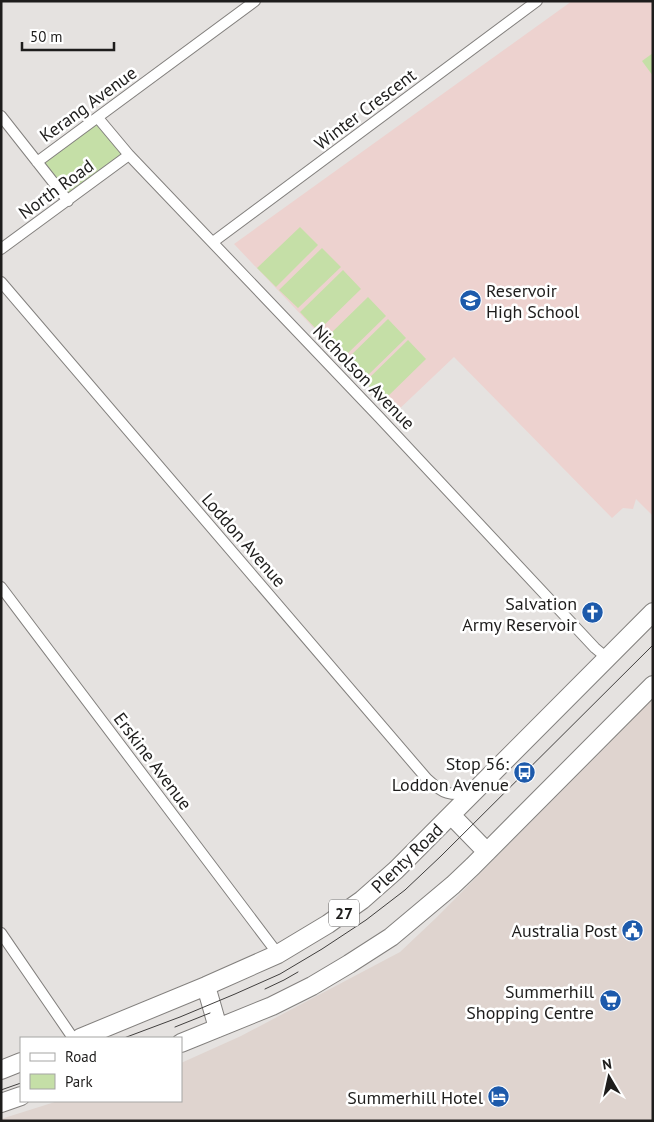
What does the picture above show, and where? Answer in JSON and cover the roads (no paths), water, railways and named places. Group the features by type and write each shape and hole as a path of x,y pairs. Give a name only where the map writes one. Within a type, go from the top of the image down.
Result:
{"highway":[{"name":"Plenty Road","path":"82,1037 278,954 328,924 362,900 396,870 653,612"},
{"path":"182,1043 272,1006 312,986 392,937 453,885 653,685"},
{"path":"451,815 487,852"},
{"path":"206,986 218,1028"},
{"path":"1,1070 20,1062"},
{"path":"1,1103 20,1096"}],"street":[{"name":"Kerang Avenue","path":"37,162 254,1"},
{"name":"Winter Crescent","path":"213,242 537,1"},
{"path":"1,116 68,201"},
{"name":"Nicholson Avenue","path":"98,118 129,155 379,416 595,648 607,658"},
{"name":"North Road","path":"1,249 129,155"},
{"name":"Loddon Avenue","path":"1,282 427,779 436,787 450,794 458,795 474,792"},
{"name":"Erskine Avenue","path":"1,587 278,954"},
{"path":"1,933 72,1037"}],"tram line":[{"path":"127,1037 180,1017 280,974 366,920 405,890 441,856 653,645"},
{"path":"265,989 298,972"},
{"path":"175,1027 210,1013"},
{"path":"1,1090 20,1083"}],"place":[{"name":"Reservoir High School","path":"470,300"},
{"name":"Salvation Army Reservoir","path":"593,613"},
{"name":"Stop 56: Loddon Avenue","path":"525,773"},
{"name":"Australia Post","path":"633,930"},
{"name":"Summerhill Shopping Centre","path":"610,1001"},
{"name":"Summerhill Hotel","path":"499,1097"}]}
